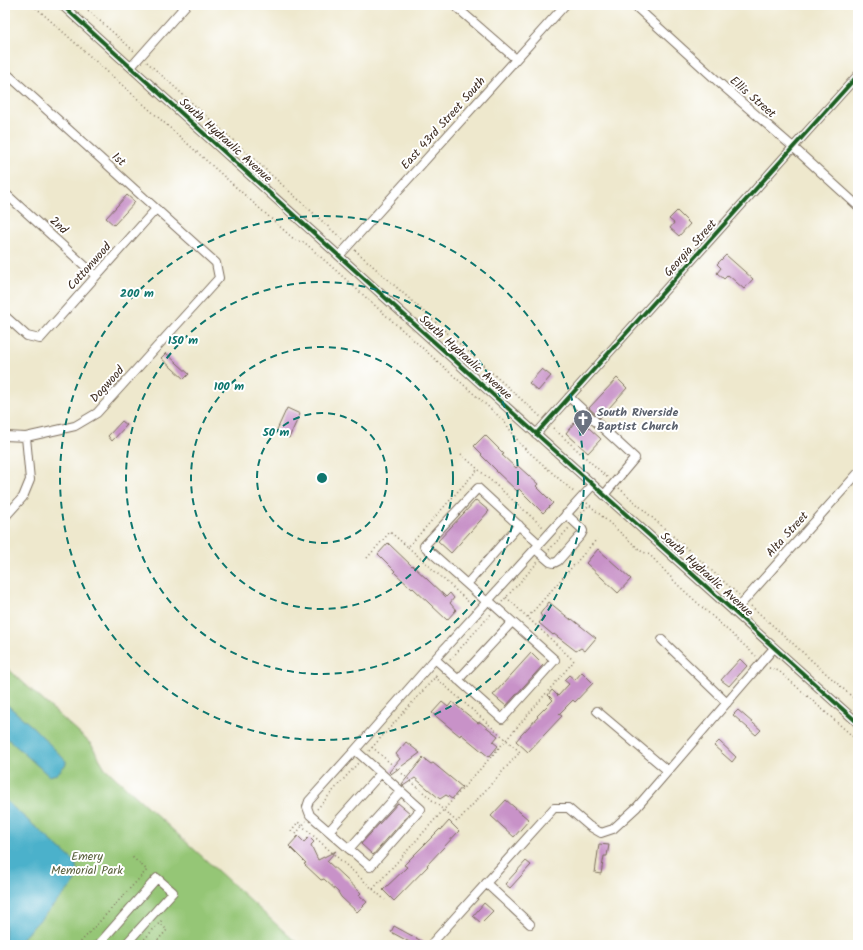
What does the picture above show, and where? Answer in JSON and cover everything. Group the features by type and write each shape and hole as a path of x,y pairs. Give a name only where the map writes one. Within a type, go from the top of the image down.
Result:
{"street":[{"name":"South Hydraulic Avenue","path":"62,5 858,723"},
{"path":"130,67 186,5"},
{"path":"454,5 516,59"},
{"name":"East 43rd Street South","path":"339,256 565,5"},
{"name":"Ellis Street","path":"634,5 858,206"},
{"name":"1st","path":"5,72 216,263"},
{"name":"Georgia Street","path":"536,434 858,75"},
{"name":"2nd","path":"5,193 96,276"},
{"name":"Cottonwood","path":"5,316 27,336 40,339 156,209"},
{"name":"Dogwood","path":"26,436 75,426 97,413 219,278 216,263"},
{"path":"569,397 635,458 604,494"},
{"path":"5,436 26,436 30,480 23,497 5,517"},
{"name":"Alta Street","path":"734,612 858,473"},
{"path":"355,750 421,809 370,867 310,815 307,807 309,801 435,659 593,485"},
{"path":"435,659 502,719 555,660 424,546 478,488 519,525 550,562 554,563 558,561 583,531 566,514"},
{"path":"467,584 519,525"},
{"path":"458,680 512,622"},
{"path":"662,640 727,703"},
{"path":"432,945 433,942 554,808 568,808 589,826 601,833 613,828 637,806 774,648"},
{"path":"597,711 668,771"},
{"path":"329,831 381,773"},
{"path":"349,849 401,791"},
{"path":"98,945 157,878 173,892 125,945"},
{"path":"486,883 530,924"}],"path":[{"path":"33,5 290,236 296,241 304,242 502,420 521,445 641,551 650,555 679,586 762,662 769,668 779,671 858,741"},
{"path":"82,5 858,702"},
{"path":"461,454 546,529"},
{"path":"408,547 478,469"},
{"path":"367,558 390,532 475,608"},
{"path":"528,617 597,539"},
{"path":"372,889 506,740 574,661 506,597"},
{"path":"372,747 457,822 520,752 435,677"},
{"path":"291,831 298,822 385,900"},
{"path":"78,945 146,870 131,856"},
{"path":"139,945 162,920"},
{"path":"155,943 167,930 160,923"}],"green space":[{"name":"Emery Memorial Park","path":"5,666 91,744 105,768 299,945 5,945"}],"water":[{"path":"5,703 34,728 66,761 66,764 57,774 49,776 7,738 5,738"},
{"path":"5,800 74,861 79,873 72,886 16,945 5,945"}],"building":[{"path":"127,195 135,202 114,225 106,218"},
{"path":"677,211 690,224 679,236 670,228 674,223 669,219"},
{"path":"726,255 753,279 744,289 728,275 724,279 717,273 721,268 717,264"},
{"path":"166,353 189,374 184,379 161,358"},
{"path":"542,369 551,376 538,391 529,383"},
{"path":"617,378 627,388 600,418 589,408"},
{"path":"287,408 300,414 289,438 276,432"},
{"name":"South Riverside Baptist Church","path":"578,418 601,439 588,453 566,433"},
{"path":"122,421 127,425 112,441 108,436"},
{"path":"485,435 504,454 502,455 516,468 518,466 538,484 536,486 553,503 543,513 519,489 517,491 496,471 474,446"},
{"path":"476,500 489,511 451,553 438,541"},
{"path":"388,543 446,597 450,593 454,598 450,603 456,610 447,620 394,572 395,571 378,554"},
{"path":"598,549 631,579 618,593 586,563"},
{"path":"549,602 596,638 585,651 581,648 576,651 539,623 543,618 540,614"},
{"path":"531,653 543,665 506,706 493,695"},
{"path":"740,659 747,666 729,686 721,680"},
{"path":"582,672 593,683 575,702 573,700 559,714 562,716 528,752 516,741 553,700 548,695 552,690 558,696 569,684 564,680 569,675 575,680"},
{"path":"442,702 448,707 452,702 478,723 480,722 498,736 493,742 498,746 489,757 432,713"},
{"path":"738,710 761,730 756,735 733,715"},
{"path":"719,741 736,757 732,762 714,746"},
{"path":"406,742 420,753 391,774 389,772 400,759 396,754"},
{"path":"423,758 431,764 433,763 462,787 452,799 446,795 440,799 415,778 403,786 402,784"},
{"path":"506,800 529,820 514,837 491,816"},
{"path":"398,803 410,813 373,855 361,844"},
{"path":"449,821 459,831 394,901 383,890 407,867 404,865"},
{"path":"298,836 304,842 309,837 314,842 311,845 318,860 336,851 327,861 361,893 359,895 367,902 357,912 324,879 321,880 304,864 306,863 289,846"},
{"path":"599,844 609,845 607,856 604,856 601,874 595,873"},
{"path":"526,861 531,865 510,888 505,884"},
{"path":"484,903 493,911 481,923 473,916"},
{"path":"394,926 427,945 415,945 391,932"}],"cycle path":[{"path":"62,5 858,723"},
{"path":"536,434 858,75"}],"place":[{"name":"South Riverside Baptist Church","path":"583,436"}]}
